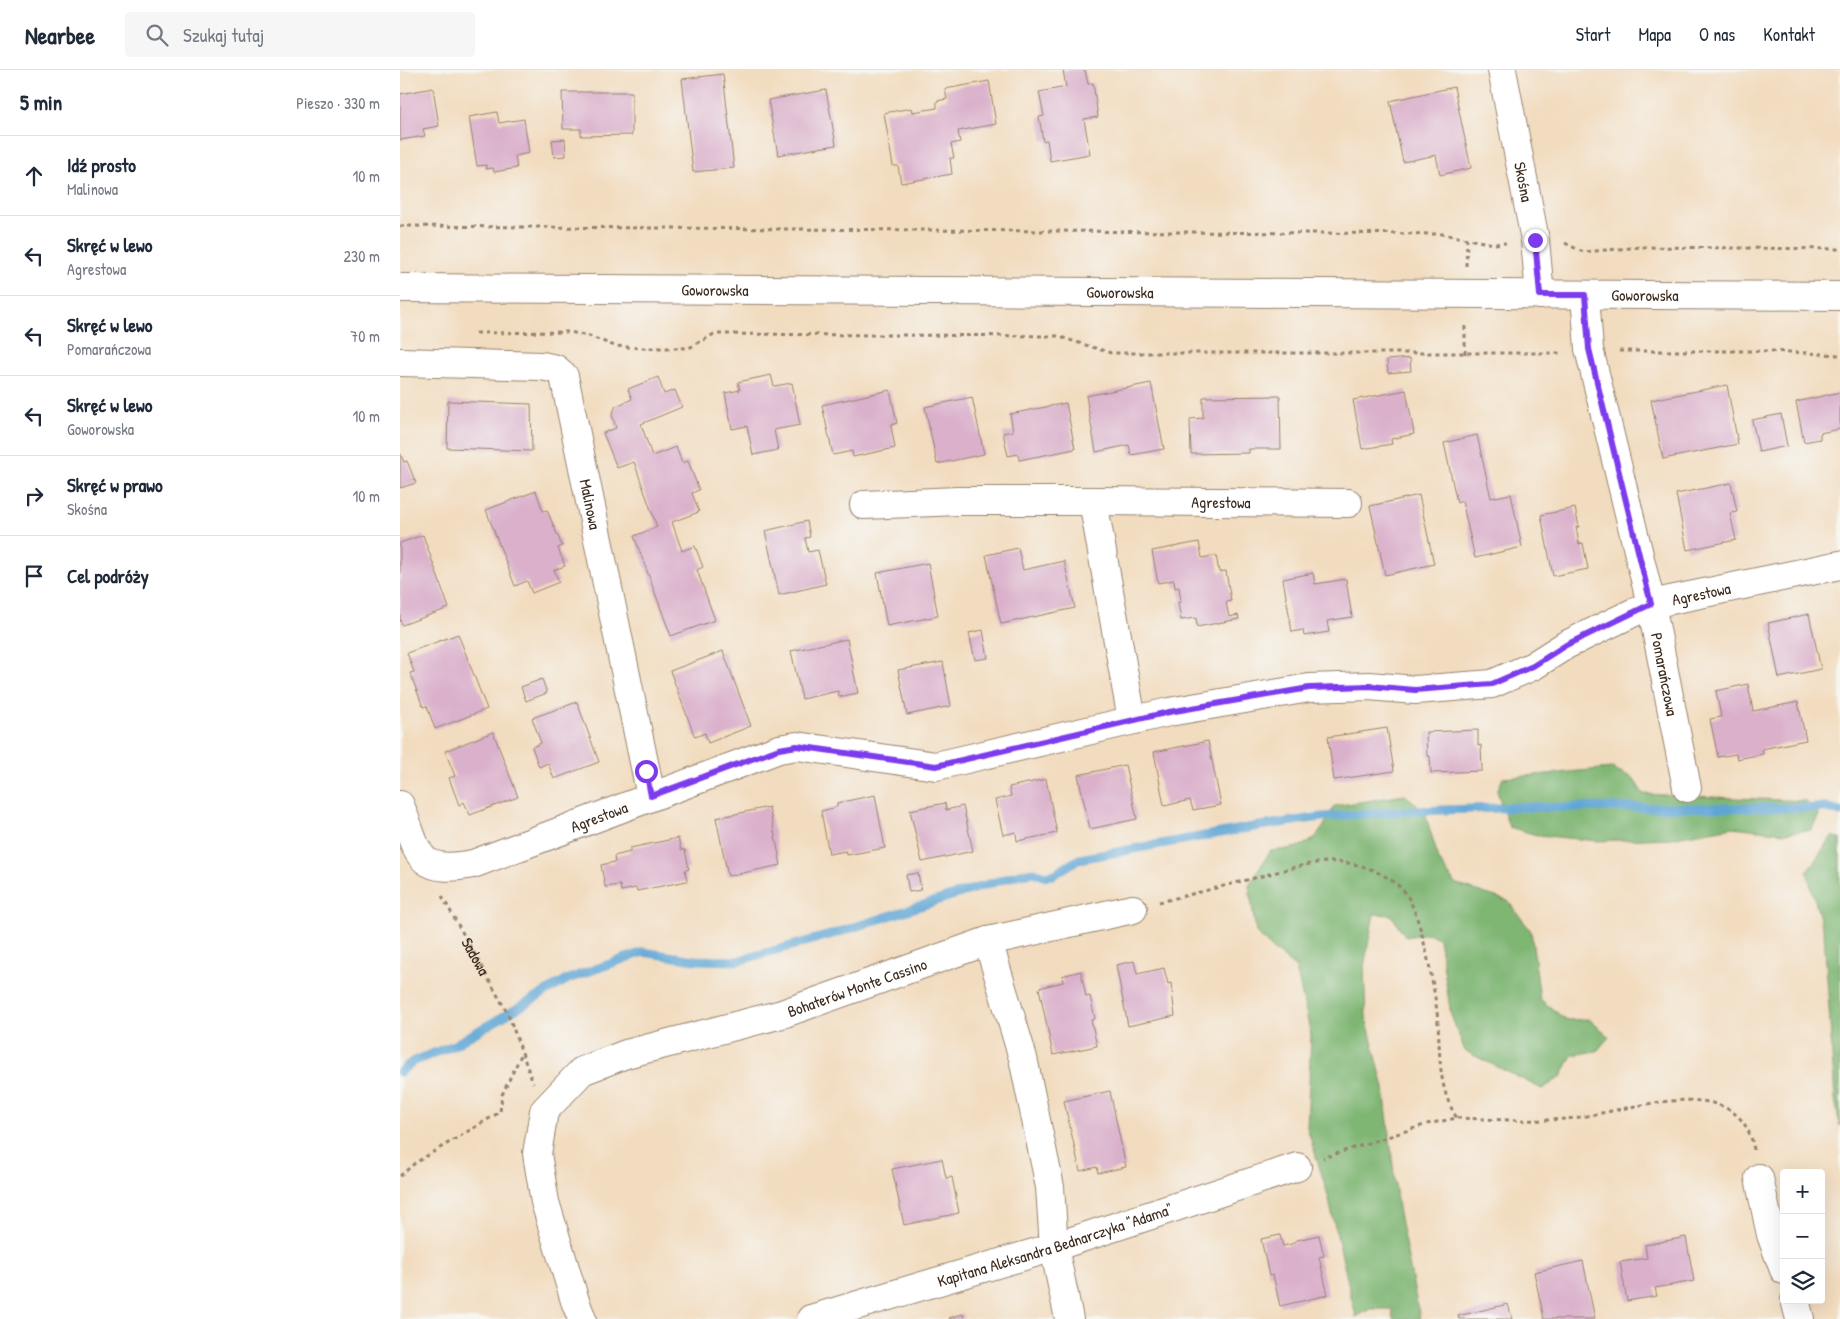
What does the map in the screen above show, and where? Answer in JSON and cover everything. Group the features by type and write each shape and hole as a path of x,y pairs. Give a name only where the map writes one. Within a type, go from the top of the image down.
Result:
{"street":[{"name":"Skośna","path":"1502,70 1535,240 1540,295"},
{"name":"Goworowska","path":"400,288 1840,296"},
{"name":"Pomarańczowa","path":"1585,295 1589,349 1651,604 1687,788"},
{"name":"Malinowa","path":"400,362 542,366 556,369 564,376 651,796"},
{"name":"Agrestowa","path":"864,505 958,501 1348,503"},
{"path":"1093,501 1132,720"},
{"name":"Agrestowa","path":"420,855 432,866 443,868 473,864 651,796 789,747 804,747 936,766 1132,720 1309,688 1369,686 1415,690 1492,684 1533,666 1566,645 1651,604 1840,564"},
{"path":"400,805 420,855"},
{"name":"Bohaterów Monte Cassino","path":"544,1111 582,1071 626,1054 782,1014 988,941 1133,909"},
{"path":"988,941 1024,1058 1050,1187 1054,1247 1069,1319"},
{"path":"544,1111 537,1154 545,1202 575,1302 582,1319"},
{"name":"Kapitana Aleksandra Bednarczyka \"Adama\"","path":"811,1319 1054,1247 1297,1167"},
{"path":"1759,1178 1771,1235 1780,1259"},
{"path":"1796,1304 1800,1319"}],"path":[{"path":"400,226 1442,234 1494,244 1535,240 1553,236 1582,252 1642,247 1840,249"},
{"path":"475,333 569,332 589,336 615,346 641,348 689,348 714,334 837,333 1057,336 1111,353 1465,354 1567,353 1589,349 1627,352 1772,351 1840,355"},
{"name":"Sadowa","path":"420,855 508,1014 521,1054 544,1111"},
{"path":"1133,909 1310,864 1347,862 1376,871 1403,889 1414,910 1433,978 1439,1029 1441,1082 1447,1104 1457,1118"},
{"path":"400,1176 415,1163 500,1112 502,1095 521,1054"},
{"path":"1297,1167 1418,1127 1457,1118 1565,1119 1665,1101 1698,1100 1724,1107 1743,1122 1753,1142 1759,1178"}],"green space":[{"path":"1612,768 1633,778 1643,794 1806,801 1819,815 1811,830 1785,833 1733,827 1670,838 1597,841 1537,835 1509,827 1497,791 1503,778"},
{"path":"1405,795 1424,810 1439,860 1455,884 1508,901 1531,931 1540,999 1566,1020 1589,1019 1609,1037 1597,1051 1572,1055 1561,1077 1542,1089 1465,1051 1451,1015 1439,939 1429,933 1406,937 1391,915 1374,914 1364,966 1366,1017 1384,1088 1398,1208 1420,1319 1393,1319 1392,1309 1370,1309 1356,1317 1327,1192 1307,1127 1311,1035 1296,968 1271,948 1256,932 1249,886 1270,851 1304,845 1317,835 1334,806"},
{"path":"1832,836 1840,839 1840,1126 1835,1099 1824,933 1807,872"}],"building":[{"path":"1063,70 1085,70 1088,84 1093,83 1098,117 1084,119 1090,154 1050,161 1047,140 1043,141 1039,117 1044,116 1039,92 1066,87"},
{"path":"723,74 734,168 693,172 682,79"},
{"path":"989,81 996,124 958,131 960,142 951,144 954,158 950,158 952,174 901,183 898,166 893,166 884,113 912,108 913,112 937,108 937,101 947,99 945,89"},
{"path":"1454,87 1471,168 1440,175 1436,155 1403,162 1390,101"},
{"path":"433,88 439,126 423,129 425,136 400,140 400,94"},
{"path":"826,90 836,145 778,155 768,100"},
{"path":"562,92 632,92 632,135 581,136 581,129 563,129"},
{"path":"497,112 499,123 524,119 529,153 515,156 517,168 494,172 493,168 486,169 486,165 477,166 469,117"},
{"path":"565,139 566,156 554,157 552,140"},
{"path":"1410,358 1411,371 1388,373 1387,360"},
{"path":"771,375 774,386 792,383 800,425 774,430 778,450 753,455 747,426 732,429 725,393 740,390 738,382"},
{"path":"658,377 664,394 675,390 682,407 641,424 652,456 676,447 682,463 688,461 699,490 692,493 699,512 672,522 682,551 695,546 703,567 697,570 715,620 671,636 634,536 657,527 634,462 617,468 603,433 616,428 612,414 616,406 632,399 628,389"},
{"path":"1151,383 1164,449 1131,455 1129,445 1096,452 1086,396"},
{"path":"1727,385 1738,444 1663,459 1651,400"},
{"path":"890,390 897,423 891,425 895,448 853,457 852,451 833,455 822,405"},
{"path":"1406,390 1414,434 1391,439 1392,444 1362,449 1353,400"},
{"path":"1840,392 1840,429 1820,433 1820,439 1804,442 1796,402"},
{"path":"1280,396 1281,449 1249,449 1249,453 1191,454 1190,419 1203,418 1203,397"},
{"path":"972,397 984,454 937,464 925,407"},
{"path":"448,401 531,404 532,451 447,448"},
{"path":"1066,403 1075,449 1019,460 1018,454 1008,456 1003,433 1013,431 1010,414"},
{"path":"1781,414 1787,446 1759,452 1752,420"},
{"path":"1477,435 1491,498 1511,494 1522,547 1475,558 1462,501 1457,503 1444,443"},
{"path":"400,453 404,462 407,461 416,483 400,488"},
{"path":"1731,483 1737,512 1730,513 1736,540 1687,550 1676,494"},
{"path":"536,491 543,511 547,510 562,546 558,548 565,566 554,570 559,582 532,593 527,581 515,586 486,510"},
{"path":"1419,495 1434,564 1385,575 1370,506"},
{"path":"1575,508 1579,527 1576,527 1579,544 1583,543 1588,569 1553,576 1541,515"},
{"path":"807,521 810,537 805,538 808,552 818,550 826,584 779,595 765,531"},
{"path":"423,535 449,608 402,625 400,619 400,543"},
{"path":"1199,542 1202,558 1216,555 1219,572 1226,571 1231,601 1226,602 1229,617 1238,615 1239,619 1197,627 1196,618 1181,620 1178,602 1181,602 1179,587 1175,588 1174,580 1158,583 1152,551"},
{"path":"1018,548 1023,570 1064,561 1075,608 1001,624 986,555"},
{"path":"928,563 938,616 887,626 877,573"},
{"path":"1313,573 1315,584 1346,579 1352,617 1327,621 1329,632 1304,636 1303,630 1292,632 1283,579"},
{"path":"1809,614 1821,669 1779,678 1768,623"},
{"path":"983,630 988,658 975,660 969,633"},
{"path":"458,634 487,709 435,729 427,706 423,707 410,673 414,672 407,653"},
{"path":"847,639 858,693 839,697 838,691 802,699 791,651"},
{"path":"723,651 751,726 708,743 705,733 695,737 670,671"},
{"path":"943,662 951,706 907,715 898,670"},
{"path":"542,679 547,693 526,701 521,687"},
{"path":"1748,684 1753,711 1798,702 1806,740 1762,749 1763,754 1737,759 1736,754 1718,757 1710,719 1721,717 1716,691"},
{"path":"577,702 599,762 554,779 548,763 539,767 532,747 541,743 532,718"},
{"path":"1387,728 1394,771 1334,780 1328,737"},
{"path":"1478,730 1478,746 1481,745 1482,771 1431,773 1430,756 1427,756 1426,732"},
{"path":"493,732 518,797 470,815 464,802 459,805 449,778 455,776 445,751"},
{"path":"1208,741 1221,805 1193,810 1190,800 1164,806 1154,752"},
{"path":"1125,765 1137,819 1090,829 1078,775"},
{"path":"1046,779 1057,833 1017,841 1016,832 1003,835 995,800 1011,796 1009,787"},
{"path":"875,795 885,848 847,855 846,851 829,854 821,811 837,807 837,803"},
{"path":"945,803 946,810 963,806 973,851 922,862 910,810"},
{"path":"769,807 781,865 728,876 716,818"},
{"path":"678,838 681,850 685,850 689,869 685,870 687,881 637,891 636,888 621,891 620,885 605,887 601,865 615,862 614,856 630,852 630,848"},
{"path":"918,873 921,890 909,892 906,875"},
{"path":"1134,961 1137,974 1164,968 1168,984 1171,983 1175,1016 1128,1026 1116,965"},
{"path":"1081,971 1086,997 1090,996 1095,1019 1091,1020 1097,1046 1053,1055 1039,988 1063,982 1062,976"},
{"path":"1110,1091 1126,1167 1098,1173 1097,1167 1080,1171 1064,1101"},
{"path":"942,1159 946,1178 952,1177 959,1213 904,1225 892,1169"},
{"path":"1280,1235 1283,1246 1292,1244 1297,1240 1319,1235 1324,1256 1319,1257 1328,1295 1280,1306 1273,1275 1269,1276 1261,1239"},
{"path":"1686,1237 1694,1281 1655,1288 1657,1296 1627,1301 1620,1262 1647,1258 1645,1245"},
{"path":"1583,1261 1595,1319 1544,1319 1534,1272"},
{"path":"1508,1304 1512,1319 1459,1319 1458,1316"},
{"path":"963,1314 964,1319 949,1319 949,1318"}],"waterway":[{"path":"400,1072 412,1062 454,1045 568,979 643,952 695,960 737,961 830,935 1020,874 1034,872 1044,876 1053,875 1079,859 1253,827 1322,817 1390,812 1524,807 1827,808 1840,812"}],"route":[{"path":"646,771 651,796 702,779 779,749 797,746 936,766 1169,712 1309,688 1369,686 1415,690 1492,684 1533,666 1566,645 1651,604 1589,349 1585,295 1540,295 1535,240"}]}
